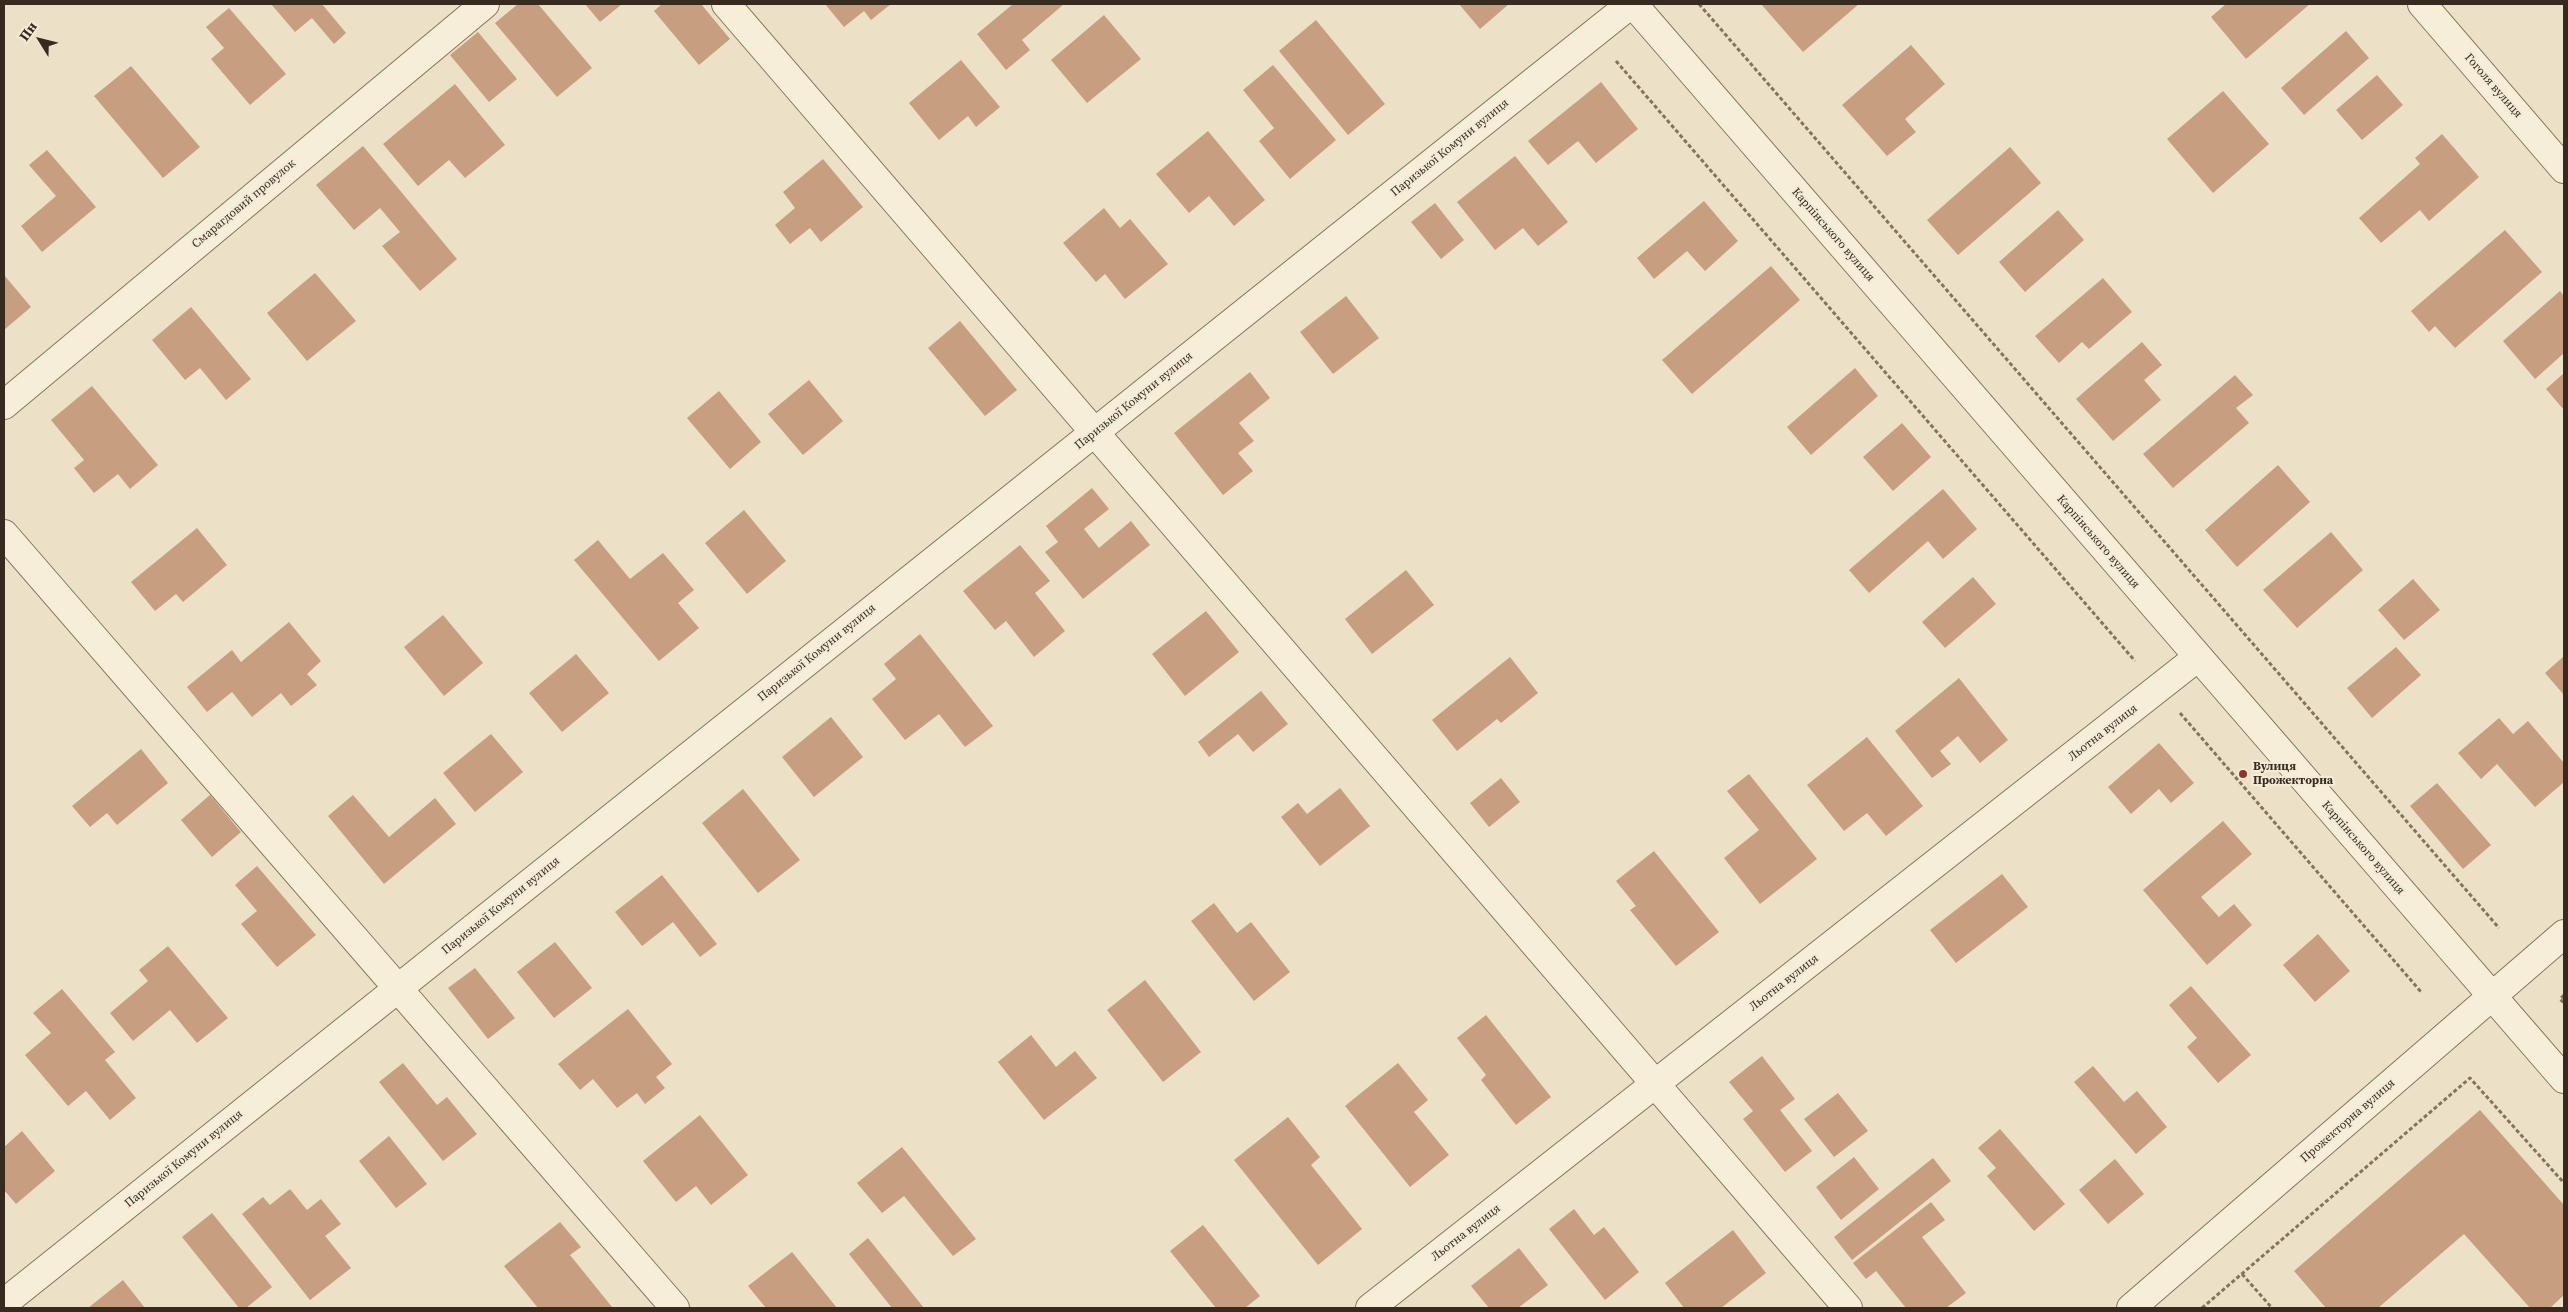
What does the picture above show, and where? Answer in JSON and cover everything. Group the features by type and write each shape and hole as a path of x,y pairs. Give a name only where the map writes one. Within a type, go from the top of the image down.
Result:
{"street":[{"name":"Смарагдовий провулок","path":"4,405 485,4"},
{"path":"726,4 1848,1308"},
{"name":"Паризької Комуни вулиця","path":"4,1303 1632,4"},
{"name":"Карпінського вулиця","path":"1632,4 2564,1079"},
{"name":"Гоголя вулиця","path":"2422,4 2564,168"},
{"path":"4,534 674,1308"},
{"name":"Льотна вулиця","path":"1370,1308 2198,657"},
{"name":"Прожекторна вулиця","path":"2131,1308 2564,934"}],"path":[{"path":"1699,4 2499,928"},
{"path":"1593,34 2422,993"},
{"path":"2564,995 2560,999 2564,1003"},
{"path":"2202,1308 2470,1078 2564,1183"},
{"path":"2242,1274 2272,1308"}],"building":[{"path":"271,4 322,4 346,33 334,44 312,18 295,32"},
{"path":"518,4 538,4 592,68 557,97 495,23"},
{"path":"585,4 622,4 600,22"},
{"path":"662,4 701,4 730,39 699,65 654,11"},
{"path":"825,4 891,4 871,20 864,11 844,27"},
{"path":"1013,4 1064,4 1022,40 1030,50 1006,70 977,34"},
{"path":"1459,4 1509,4 1480,29"},
{"path":"1761,4 1859,4 1803,52"},
{"path":"2226,4 2310,4 2246,59 2211,17"},
{"path":"229,8 286,74 250,105 211,59 224,48 206,27"},
{"path":"1104,15 1141,59 1087,103 1051,60"},
{"path":"1316,20 1385,104 1348,135 1279,51"},
{"path":"2346,31 2369,58 2304,115 2281,88"},
{"path":"478,32 517,79 489,102 450,55"},
{"path":"1911,45 1945,84 1905,119 1916,132 1887,156 1842,105"},
{"path":"961,60 1000,107 976,127 968,116 939,140 909,103"},
{"path":"1273,65 1336,140 1290,179 1259,141 1274,128 1243,90"},
{"path":"131,66 200,147 163,178 94,96"},
{"path":"2377,75 2403,105 2362,140 2336,110"},
{"path":"1601,82 1638,129 1596,163 1578,141 1548,165 1528,141"},
{"path":"455,84 505,145 465,178 449,160 418,186 383,144"},
{"path":"2223,91 2269,144 2213,193 2167,139"},
{"path":"1208,131 1265,200 1234,226 1209,196 1189,213 1156,174"},
{"path":"2442,134 2479,177 2429,221 2420,210 2381,243 2359,218 2420,164 2415,158"},
{"path":"363,146 457,259 420,291 382,246 400,232 380,208 354,230 316,185"},
{"path":"2010,147 2041,183 1958,255 1927,220"},
{"path":"47,150 96,207 42,252 21,226 56,196 29,165"},
{"path":"1515,156 1568,222 1538,246 1523,228 1495,250 1457,202"},
{"path":"823,159 863,207 821,242 810,228 790,244 775,225 795,208 783,192"},
{"path":"1704,201 1738,241 1705,271 1687,251 1654,279 1637,258"},
{"path":"1435,203 1464,240 1441,259 1411,222"},
{"path":"1104,208 1120,228 1130,219 1168,264 1125,299 1105,274 1096,282 1063,243"},
{"path":"2058,210 2084,240 2025,292 1999,262"},
{"path":"2505,230 2542,272 2455,348 2435,326 2429,332 2411,311"},
{"path":"1771,266 1800,300 1692,394 1662,360"},
{"path":"315,273 356,321 307,361 267,313"},
{"path":"4,275 31,307 4,330"},
{"path":"2103,278 2132,312 2089,349 2082,342 2059,363 2035,336"},
{"path":"2560,291 2564,296 2564,353 2535,379 2503,341"},
{"path":"1346,296 1379,338 1333,374 1300,332"},
{"path":"191,307 251,379 226,400 200,368 185,380 152,340"},
{"path":"960,321 1017,390 985,416 928,348"},
{"path":"2142,342 2162,365 2144,380 2161,400 2113,441 2076,399"},
{"path":"1855,368 1878,396 1811,455 1787,427"},
{"path":"1250,372 1270,398 1239,423 1254,441 1238,453 1253,471 1223,495 1174,433"},
{"path":"2564,373 2564,410 2546,389"},
{"path":"2235,375 2253,395 2236,408 2249,423 2173,488 2143,454"},
{"path":"809,380 843,421 803,455 768,414"},
{"path":"92,386 158,465 130,489 118,474 94,493 74,468 84,460 51,420"},
{"path":"719,391 761,442 730,469 687,418"},
{"path":"1902,423 1931,457 1893,491 1863,457"},
{"path":"2278,465 2310,502 2237,567 2205,530"},
{"path":"1092,488 1109,509 1084,529 1099,548 1131,521 1150,545 1083,599 1045,552 1058,542 1046,526"},
{"path":"1943,489 1977,529 1943,559 1928,541 1869,593 1849,570"},
{"path":"744,510 786,561 747,594 705,543"},
{"path":"197,528 227,565 183,602 176,594 155,611 131,582"},
{"path":"2331,532 2363,570 2297,628 2263,590"},
{"path":"598,540 630,579 663,553 694,590 678,603 699,628 659,661 574,560"},
{"path":"1020,545 1050,581 1035,593 1065,631 1034,657 1006,621 995,630 963,591"},
{"path":"1406,570 1434,605 1372,654 1345,619"},
{"path":"1973,577 1996,604 1945,648 1922,622"},
{"path":"2413,579 2440,610 2404,640 2378,610"},
{"path":"1206,611 1239,652 1185,696 1152,654"},
{"path":"443,615 483,663 444,696 404,647"},
{"path":"289,622 321,661 307,674 317,685 291,706 281,693 252,717 232,692 207,712 187,687 232,650 241,662"},
{"path":"920,634 993,726 965,747 939,714 905,740 872,699 896,679 884,664"},
{"path":"2396,647 2421,675 2372,718 2347,688"},
{"path":"576,654 609,693 562,732 529,693"},
{"path":"2564,656 2564,695 2545,673"},
{"path":"1510,657 1538,693 1501,723 1497,719 1457,751 1432,720"},
{"path":"1959,678 2008,740 1980,763 1958,736 1940,751 1951,764 1932,778 1895,731"},
{"path":"1261,691 1288,724 1253,752 1238,734 1209,757 1198,742"},
{"path":"831,717 863,757 814,797 782,757"},
{"path":"2499,718 2513,734 2528,721 2564,763 2564,782 2535,807 2497,764 2481,779 2458,753"},
{"path":"491,734 523,772 475,812 443,773"},
{"path":"1867,737 1923,806 1886,836 1867,813 1844,831 1807,785"},
{"path":"2159,743 2194,783 2171,803 2159,789 2131,814 2108,787"},
{"path":"141,749 168,783 117,825 107,813 90,827 72,806"},
{"path":"1749,774 1817,859 1760,904 1724,858 1759,830 1727,791"},
{"path":"1501,778 1520,802 1489,827 1470,803"},
{"path":"2437,783 2491,845 2463,869 2410,806"},
{"path":"1340,788 1370,826 1320,866 1281,817 1298,803 1307,814"},
{"path":"743,789 800,860 758,893 702,823"},
{"path":"210,795 241,832 212,857 181,820"},
{"path":"353,795 389,837 435,798 456,824 384,884 328,816"},
{"path":"2223,821 2252,854 2201,897 2219,917 2234,904 2252,925 2207,965 2143,890"},
{"path":"1654,851 1719,932 1676,966 1630,910 1636,906 1616,881"},
{"path":"257,866 316,935 277,967 241,924 257,911 235,885"},
{"path":"2002,874 2028,907 1956,963 1930,930"},
{"path":"662,875 717,944 700,957 673,922 642,946 615,912"},
{"path":"1214,903 1237,933 1251,922 1290,972 1254,1001 1191,921"},
{"path":"2318,934 2350,971 2315,1002 2283,965"},
{"path":"555,942 592,988 554,1018 517,972"},
{"path":"168,946 228,1018 197,1043 170,1010 133,1041 110,1013 148,981 139,970"},
{"path":"475,968 515,1018 488,1039 448,988"},
{"path":"1145,980 1201,1052 1163,1082 1107,1010"},
{"path":"2191,986 2251,1055 2218,1083 2187,1047 2197,1038 2169,1005"},
{"path":"62,989 115,1052 105,1060 136,1098 110,1120 86,1091 68,1106 25,1055 51,1033 33,1013"},
{"path":"628,1009 672,1064 656,1077 665,1088 645,1104 637,1093 617,1108 593,1079 580,1090 558,1064"},
{"path":"1486,1015 1551,1097 1516,1125 1481,1080 1486,1075 1457,1038"},
{"path":"1031,1035 1056,1067 1075,1051 1097,1078 1044,1120 998,1062"},
{"path":"1762,1056 1795,1099 1780,1110 1812,1151 1785,1172 1743,1119 1753,1111 1729,1082"},
{"path":"403,1063 437,1105 447,1097 477,1134 443,1161 379,1082"},
{"path":"1398,1063 1428,1100 1414,1112 1449,1155 1410,1187 1345,1106"},
{"path":"2093,1066 2124,1102 2137,1091 2167,1127 2136,1154 2074,1082"},
{"path":"1838,1093 1868,1131 1834,1157 1804,1119"},
{"path":"2480,1110 2564,1205 2564,1295 2550,1308 2530,1308 2464,1234 2378,1308 2326,1308 2294,1271"},
{"path":"700,1115 748,1175 711,1205 696,1186 676,1202 643,1161"},
{"path":"1288,1117 1320,1157 1311,1165 1362,1229 1318,1265 1234,1160"},
{"path":"2000,1129 2065,1204 2034,1231 1987,1176 1996,1168 1978,1148"},
{"path":"22,1131 55,1171 16,1204 4,1190 4,1147"},
{"path":"389,1136 427,1184 396,1208 359,1161"},
{"path":"902,1147 976,1239 953,1256 904,1196 882,1213 857,1183"},
{"path":"1854,1157 1879,1189 1841,1220 1816,1187"},
{"path":"1933,1158 1951,1181 1852,1260 1834,1237"},
{"path":"2115,1159 2144,1194 2108,1224 2079,1190"},
{"path":"290,1189 307,1210 321,1199 341,1224 325,1236 351,1268 310,1300 242,1214 263,1197 270,1205"},
{"path":"1931,1202 1945,1220 1922,1237 1966,1293 1946,1308 1906,1308 1876,1271 1866,1279 1853,1263"},
{"path":"1574,1209 1594,1235 1604,1227 1639,1272 1605,1300 1549,1229"},
{"path":"212,1213 272,1287 246,1308 239,1308 182,1237"},
{"path":"560,1222 581,1247 570,1255 611,1308 538,1308 504,1266"},
{"path":"1203,1225 1260,1296 1245,1308 1216,1308 1170,1251"},
{"path":"1733,1230 1766,1273 1721,1308 1684,1308 1665,1283"},
{"path":"868,1238 924,1308 892,1308 849,1254"},
{"path":"1519,1248 1548,1285 1518,1308 1489,1308 1471,1286"},
{"path":"792,1252 837,1308 766,1308 748,1286"},
{"path":"123,1280 145,1308 88,1308"}],"place":[{"name":"Вулиця Прожекторна","path":"2243,774"}]}
